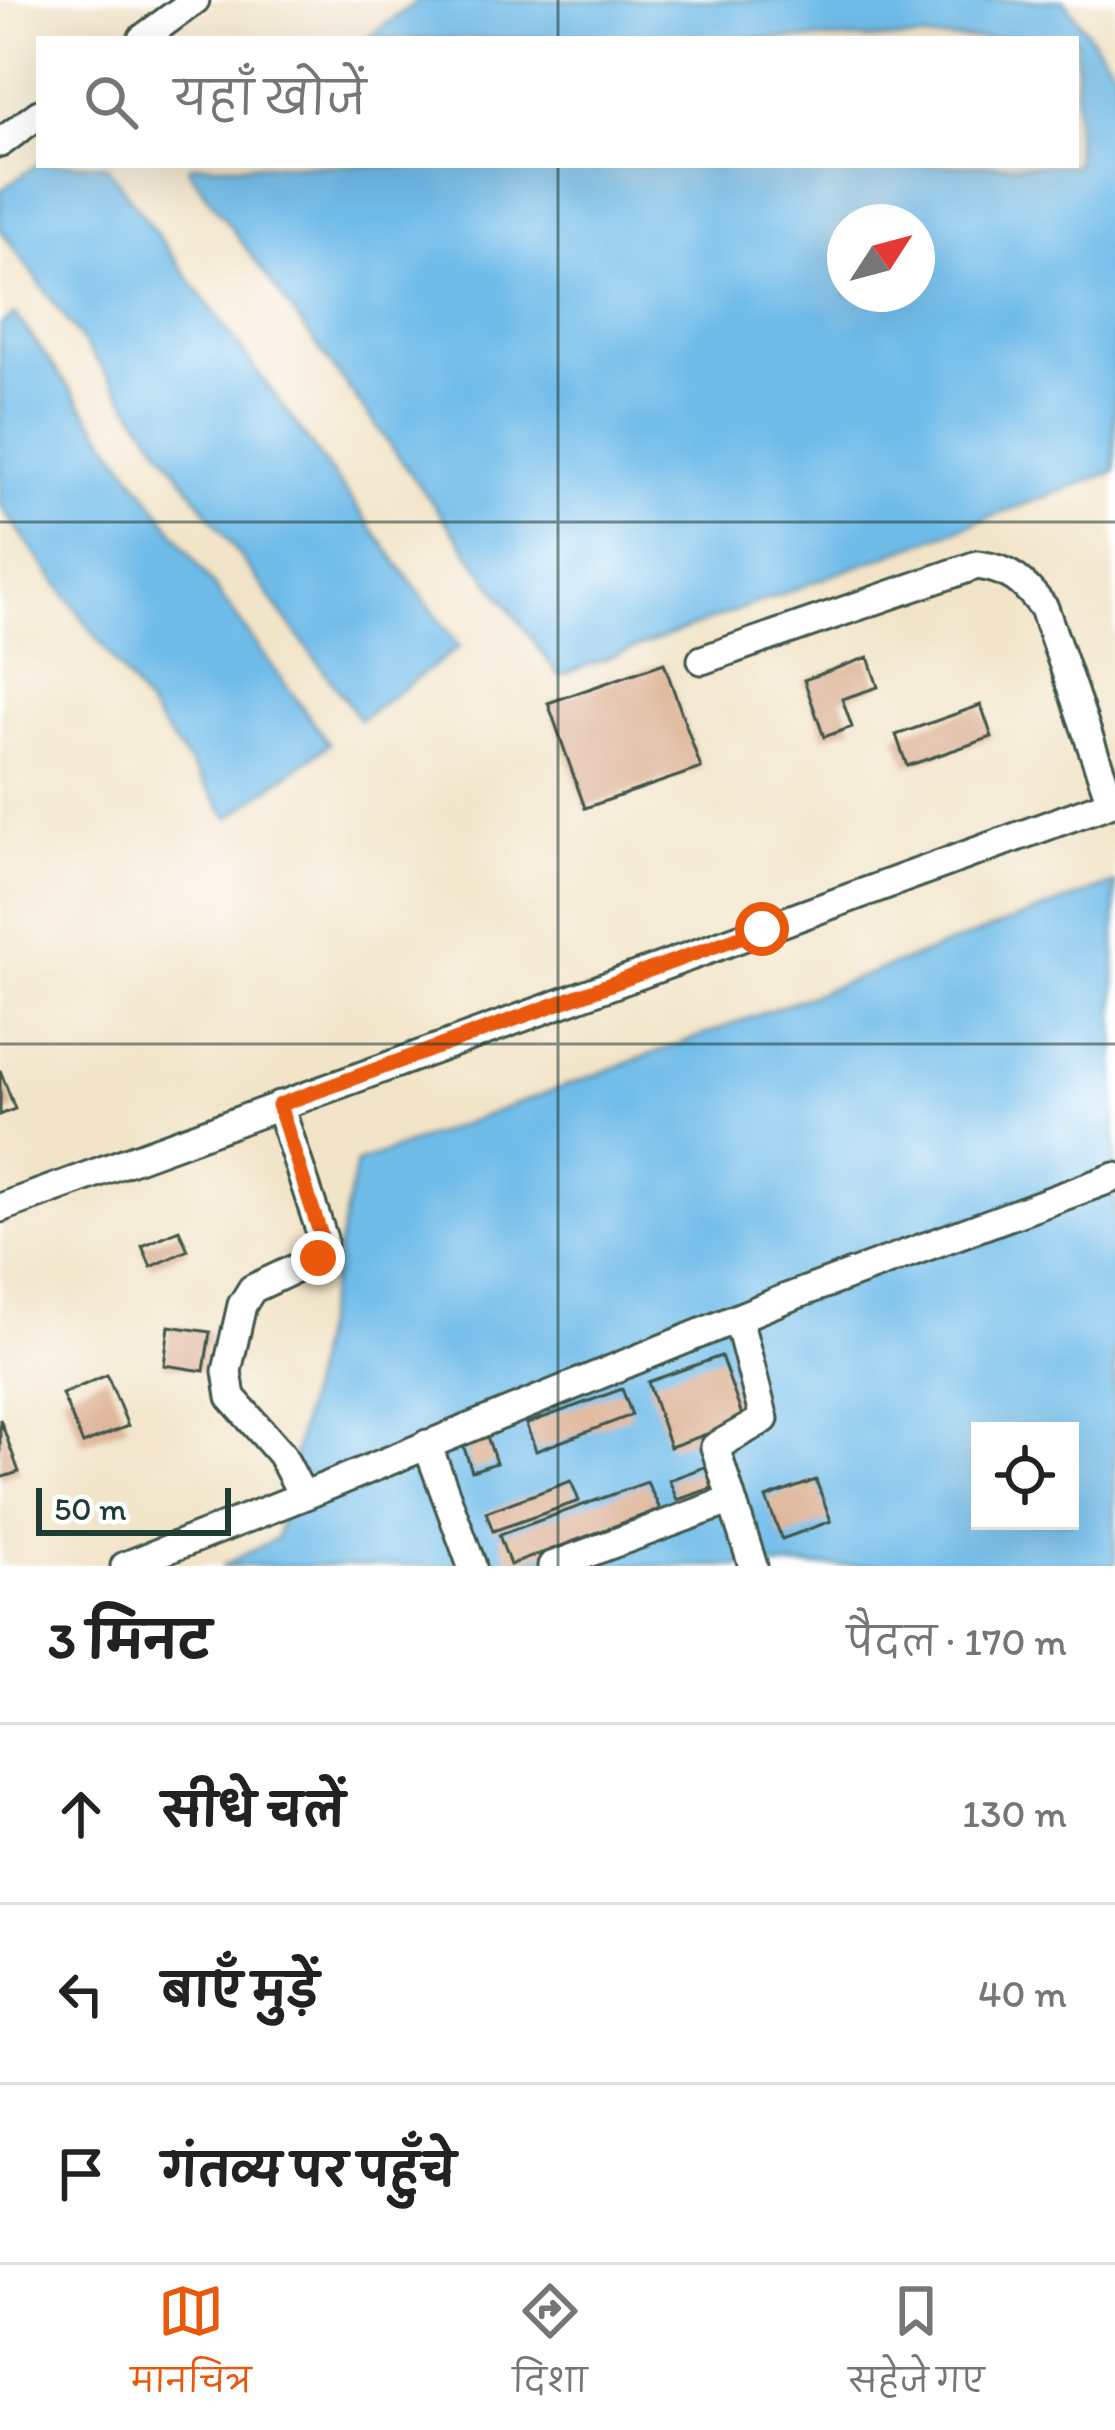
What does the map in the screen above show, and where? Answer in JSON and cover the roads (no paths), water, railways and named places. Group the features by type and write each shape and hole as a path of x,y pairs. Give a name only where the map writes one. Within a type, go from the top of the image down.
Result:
{"street":[{"path":"146,36 195,0"},
{"path":"0,143 36,116"},
{"path":"0,1208 1113,801 1044,608 1028,586 1005,568 977,565 702,660"},
{"path":"279,1105 323,1251 318,1258 252,1289 242,1305 227,1371 231,1397 281,1454 302,1496"},
{"path":"124,1566 738,1318 1115,1177"},
{"path":"738,1318 764,1419 715,1447 753,1566"},
{"path":"427,1444 472,1566"},
{"path":"552,1566 729,1501"}],"water":[{"path":"419,0 1064,0 1115,71 1115,471 559,676 188,169 1079,168 1079,36 370,36"},
{"path":"36,165 108,168 459,647 360,720 0,229 0,191"},
{"path":"15,314 329,744 229,818 0,505 0,325"},
{"path":"1115,883 1115,1566 222,1566 277,1538 356,1163"}]}
